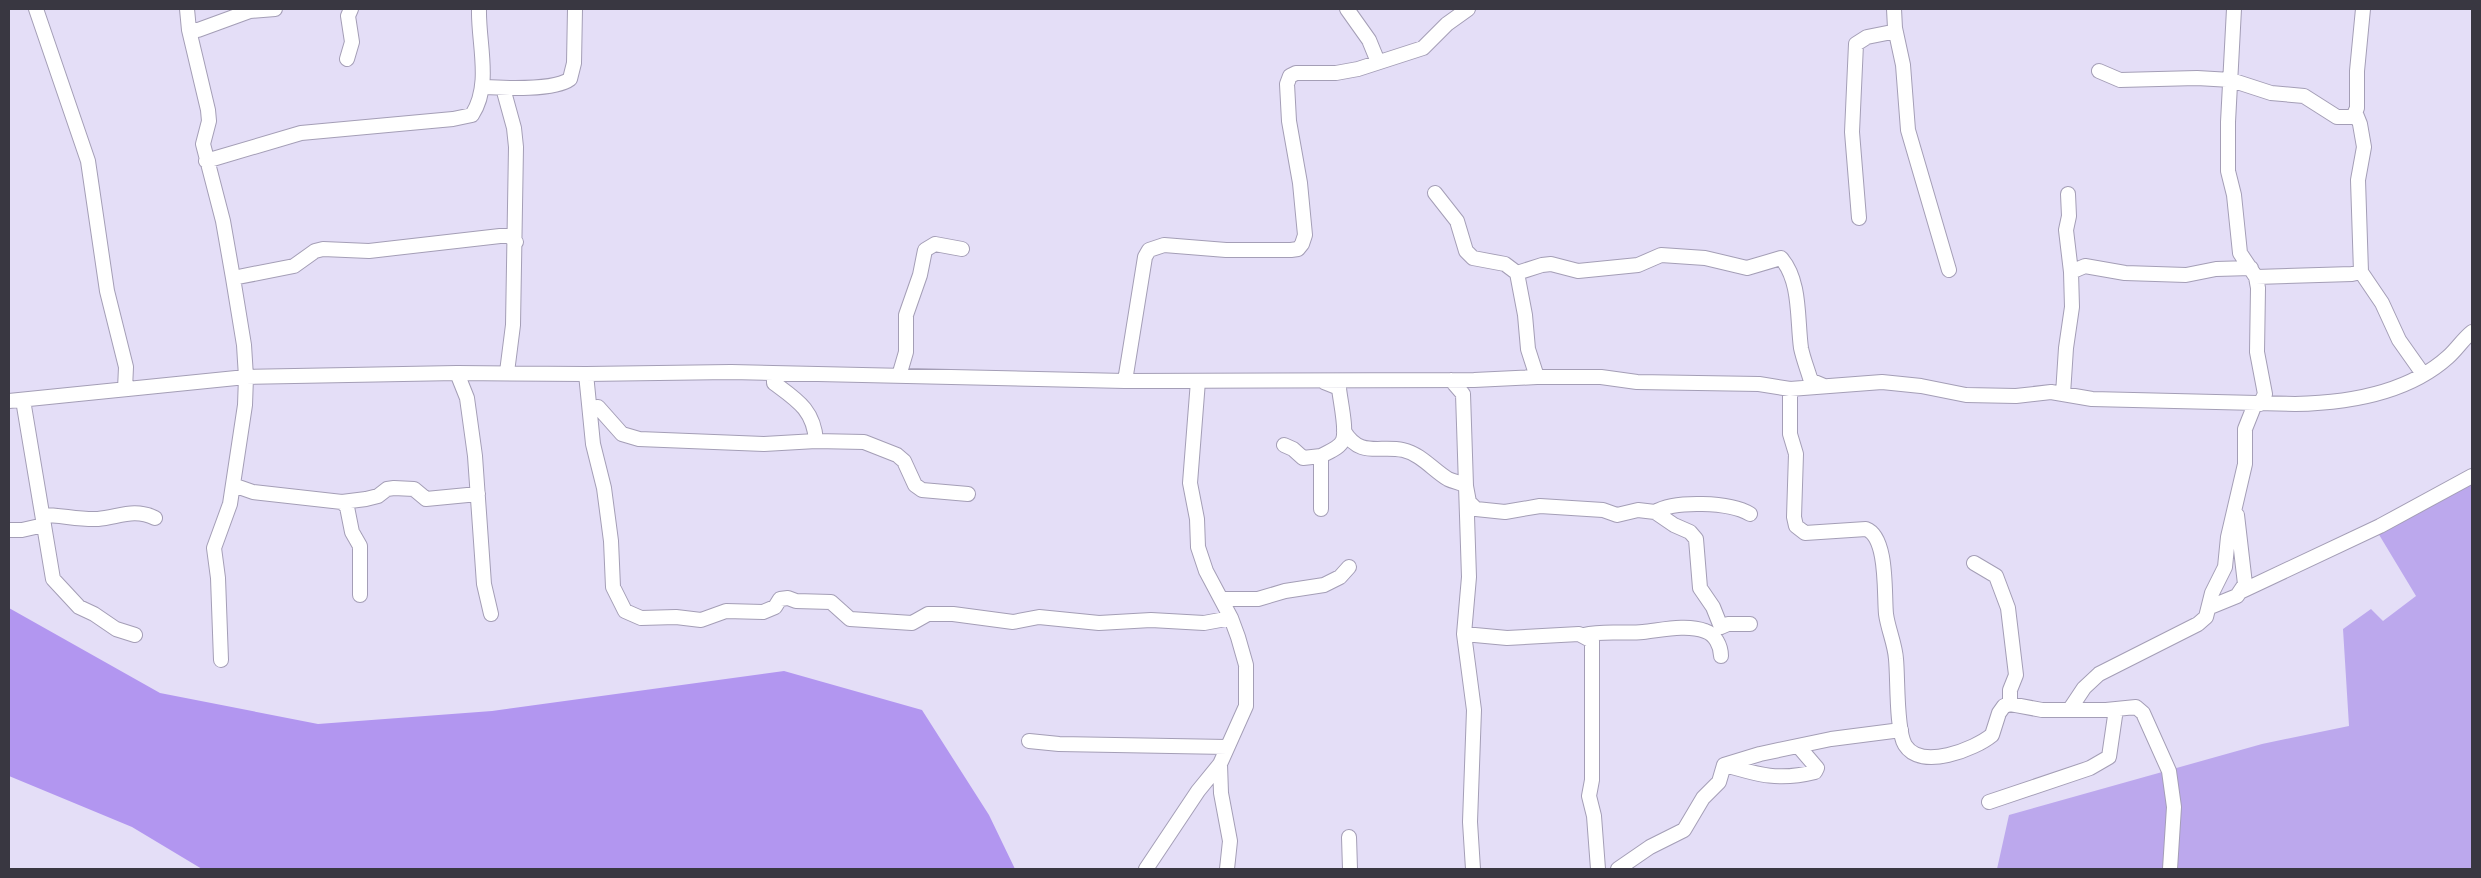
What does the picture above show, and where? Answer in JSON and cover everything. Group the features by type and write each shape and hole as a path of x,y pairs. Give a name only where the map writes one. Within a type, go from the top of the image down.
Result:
{"street":[{"path":"36,9 88,161 107,291 126,367 125,389"},
{"path":"187,9 189,30 208,110 209,121 203,144 223,221 244,345 246,377 245,405 230,504 213,553 218,578 221,660"},
{"path":"189,30 198,30 250,11 275,9"},
{"path":"347,58 352,42 348,16 351,9"},
{"path":"206,161 301,132 466,117 476,109 482,87 479,9"},
{"path":"482,87 503,88 559,85 570,79 574,63 575,9"},
{"path":"1348,9 1369,40 1378,62"},
{"path":"1125,381 1145,257 1149,250 1164,245 1226,250 1298,249 1302,244 1305,235 1300,183 1289,121 1287,84 1290,76 1296,73 1336,73 1358,70 1423,48 1448,24 1468,9"},
{"path":"1894,9 1895,28 1903,65 1908,130 1949,270"},
{"path":"2078,706 2091,680 2198,624 2206,617 2212,593 2225,567 2228,537 2245,464 2247,422 2265,394 2257,352 2258,288 2253,273 2240,253 2234,195 2228,171 2234,9"},
{"path":"2363,9 2356,71 2356,114 2360,124 2364,147 2358,180 2361,272 2382,302 2399,340 2423,374"},
{"path":"1858,218 1852,132 1856,44 1867,37 1892,32 1895,28"},
{"path":"2099,71 2120,80 2197,78 2231,80 2271,93 2304,96 2337,117 2353,117 2356,114"},
{"path":"503,88 514,128 516,147 516,242 512,291 513,325 507,372"},
{"path":"1435,193 1458,221 1466,251 1473,258 1505,264 1517,273 1525,315 1528,349 1537,377"},
{"path":"2063,394 2066,348 2072,307 2071,272 2066,230 2069,216 2068,194"},
{"path":"233,278 294,266 315,251 323,249 369,251 500,236 509,236 516,242"},
{"path":"899,376 906,352 906,315 920,275 925,250 935,244 944,244 962,249"},
{"path":"1517,273 1551,264 1578,271 1638,265 1661,256 1705,258 1747,268 1781,258 1790,273 1796,299 1802,350 1810,378 1812,381 1824,386"},
{"path":"2071,272 2084,266 2125,273 2186,275 2216,269 2253,273 2352,274 2361,272"},
{"path":"135,635 116,629 94,614 79,607 53,579 43,520 16,400 246,377 507,372 586,374 731,372 1125,381 1474,380 1537,377 1759,384 1790,389 1882,382 1921,386 1966,395 2016,396 2038,392 2092,399 2257,404 2323,403 2388,392 2423,374 2448,357 2472,332"},
{"path":"457,373 467,398 478,494 484,584 491,614"},
{"path":"586,374 593,444 604,488 612,541 613,587 625,611 641,618 676,617 701,620 726,611 763,612 775,607 780,600 788,598 796,601 831,602 850,619 912,623 928,614 1014,622 1039,617 1099,623 1150,620 1204,623 1231,618"},
{"path":"774,374 774,383 802,404 815,427 816,440"},
{"path":"1451,380 1463,394 1469,577 1464,634 1474,710 1470,822 1474,869"},
{"path":"1463,394 1474,380"},
{"path":"1146,869 1198,791 1220,764 1246,706 1246,664 1231,618 1206,571 1198,547 1197,519 1190,482 1198,381"},
{"path":"1284,445 1293,448 1303,458 1321,456 1337,447 1343,440 1344,431 1339,388 1332,383 1313,381"},
{"path":"1790,389 1790,434 1796,454 1794,517 1796,526 1805,533 1866,529 1871,531 1878,542 1883,564 1886,614 1896,656 1901,730 1905,745 1911,752 1933,757 1961,752 1992,735 1999,712 2004,706 2010,704 2042,710 2078,706 2116,709 2130,707 2140,709 2169,771 2174,807 2170,869"},
{"path":"590,408 598,407 622,434 639,439 764,444 816,440 864,442 897,455 904,461 915,485 922,490 968,494"},
{"path":"1344,431 1348,439 1363,449 1403,450 1431,464 1448,479 1466,486"},
{"path":"1320,509 1321,456"},
{"path":"2210,607 2237,596 2242,591 2380,526 2472,476"},
{"path":"233,484 252,492 342,502 378,496 387,489 394,488 414,489 426,499 478,494"},
{"path":"1466,486 1469,502 1476,509 1489,512 1505,512 1540,506 1604,510 1617,515 1638,510 1655,512 1674,525 1690,532 1696,539 1700,588 1713,607 1721,627"},
{"path":"342,502 347,507 352,532 360,546 360,595"},
{"path":"1655,512 1672,505 1690,505 1739,508 1750,514"},
{"path":"2235,505 2244,562 2245,584 2242,591"},
{"path":"9,530 22,530 43,520 98,519 130,512 144,513 155,518"},
{"path":"1974,563 1996,576 2008,608 2016,675 2010,690 2010,704"},
{"path":"1221,599 1258,599 1285,591 1324,585 1340,577 1349,567"},
{"path":"1464,634 1507,638 1584,635 1598,632 1642,632 1674,629 1705,630 1728,624 1750,624"},
{"path":"1705,630 1713,635 1718,642 1721,656"},
{"path":"1584,635 1592,642 1593,647 1592,780 1589,796 1594,816 1598,869"},
{"path":"1989,802 2090,768 2110,757 2116,709"},
{"path":"1724,765 1760,754 1846,736 1901,730"},
{"path":"1029,741 1059,744 1227,747"},
{"path":"1724,765 1759,775 1779,778 1792,778 1815,772 1817,768 1799,747"},
{"path":"1220,764 1221,793 1230,840 1227,869"},
{"path":"1618,869 1650,846 1684,830 1703,798 1719,782 1724,765"},
{"path":"1349,837 1350,869"}],"shaded area":[{"path":"2472,483 2472,869 1997,869 2009,815 2262,744 2349,726 2343,629 2371,609 2383,621 2416,596 2378,533"},
{"path":"9,608 160,693 318,724 492,711 784,671 922,710 989,815 1015,869 202,869 132,827 9,776"}]}
